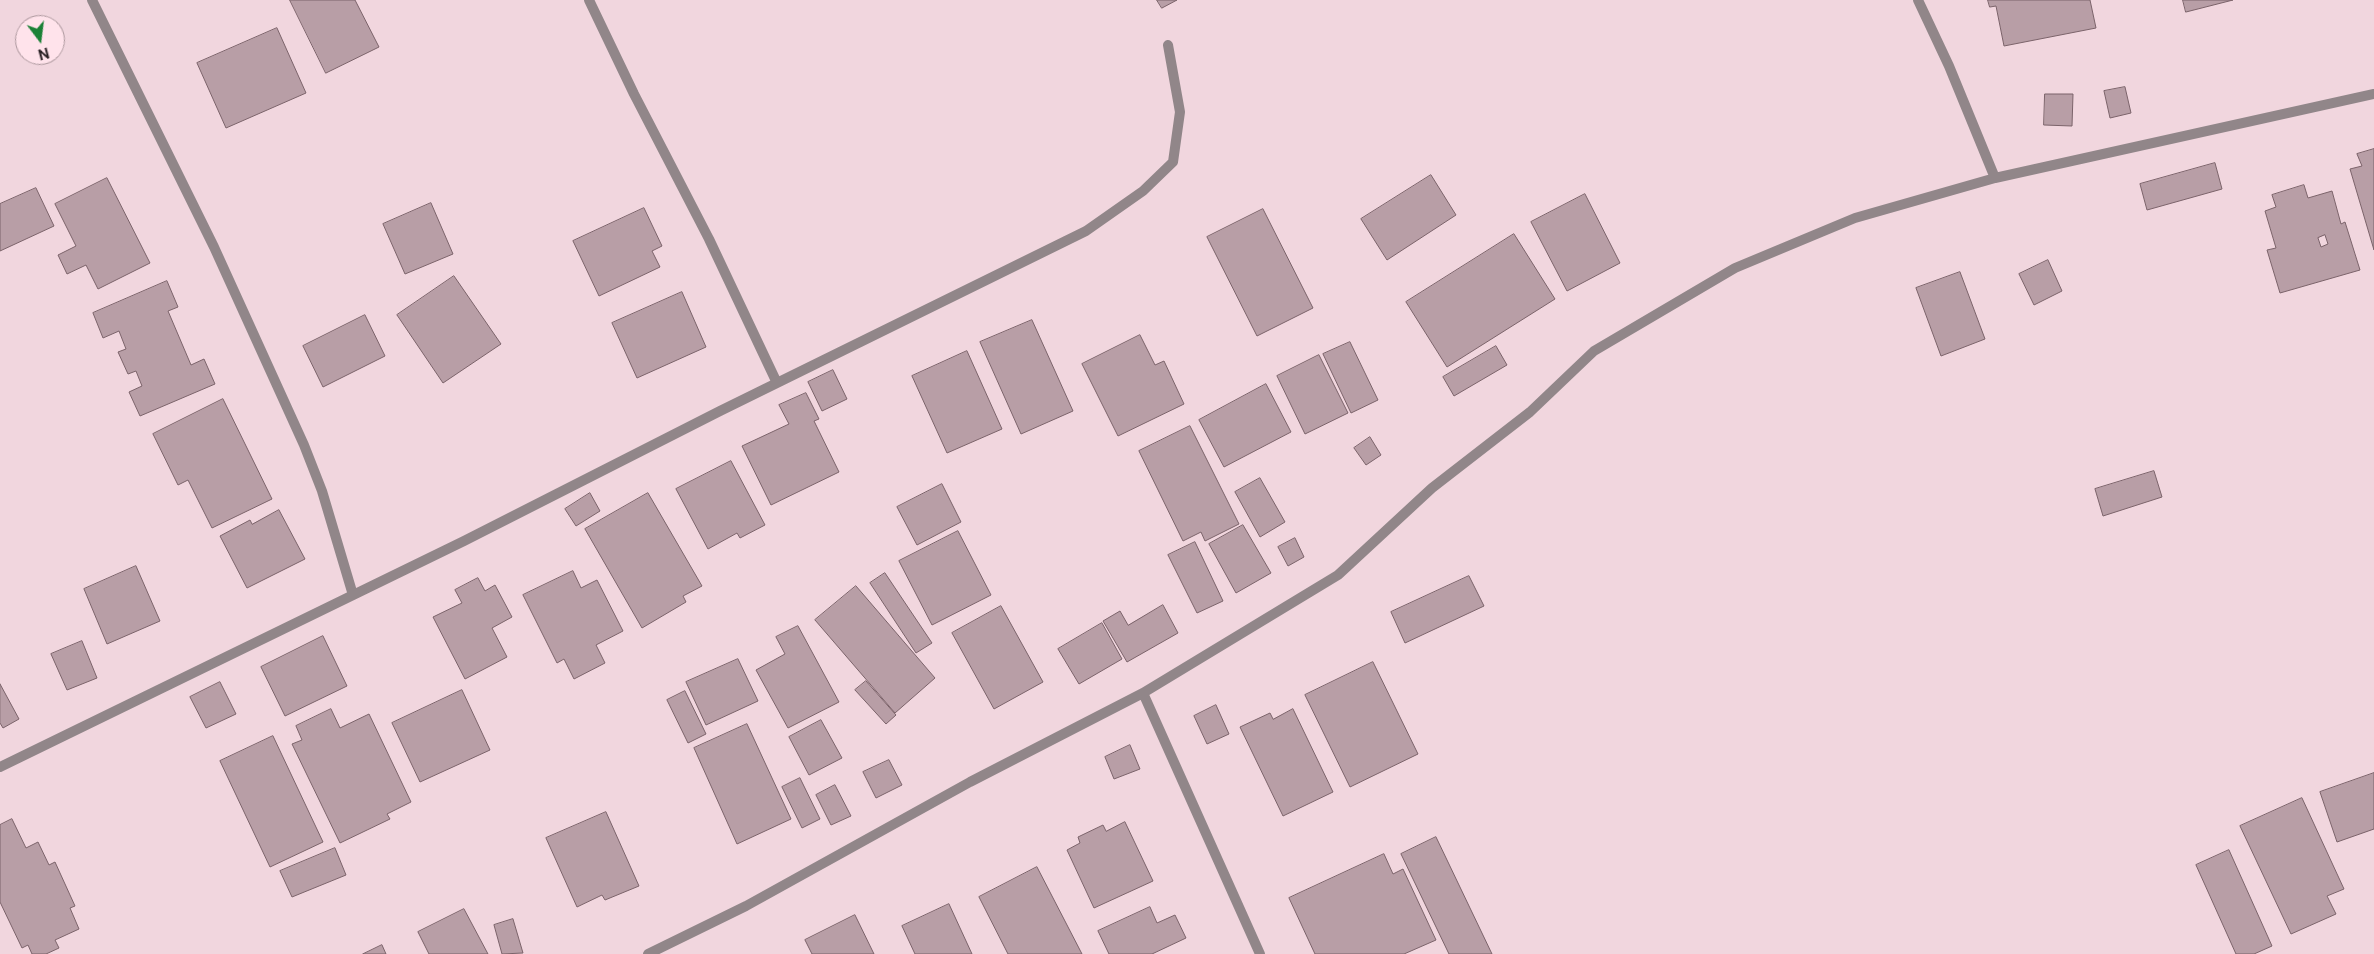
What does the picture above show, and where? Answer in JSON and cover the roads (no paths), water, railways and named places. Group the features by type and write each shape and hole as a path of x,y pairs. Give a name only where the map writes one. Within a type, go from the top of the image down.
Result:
{"street":[{"path":"92,0 214,248 304,445 322,491 353,595"},
{"path":"589,0 709,239 777,383"},
{"path":"1918,0 1995,178"},
{"path":"0,767 353,595 1086,231 1143,192 1173,162 1180,112 1168,45"},
{"path":"648,954 746,906 970,782 1143,693 1338,575 1432,488 1530,412 1594,351 1735,268 1855,218 1995,178 2374,94"},
{"path":"1143,693 1260,954"}]}
